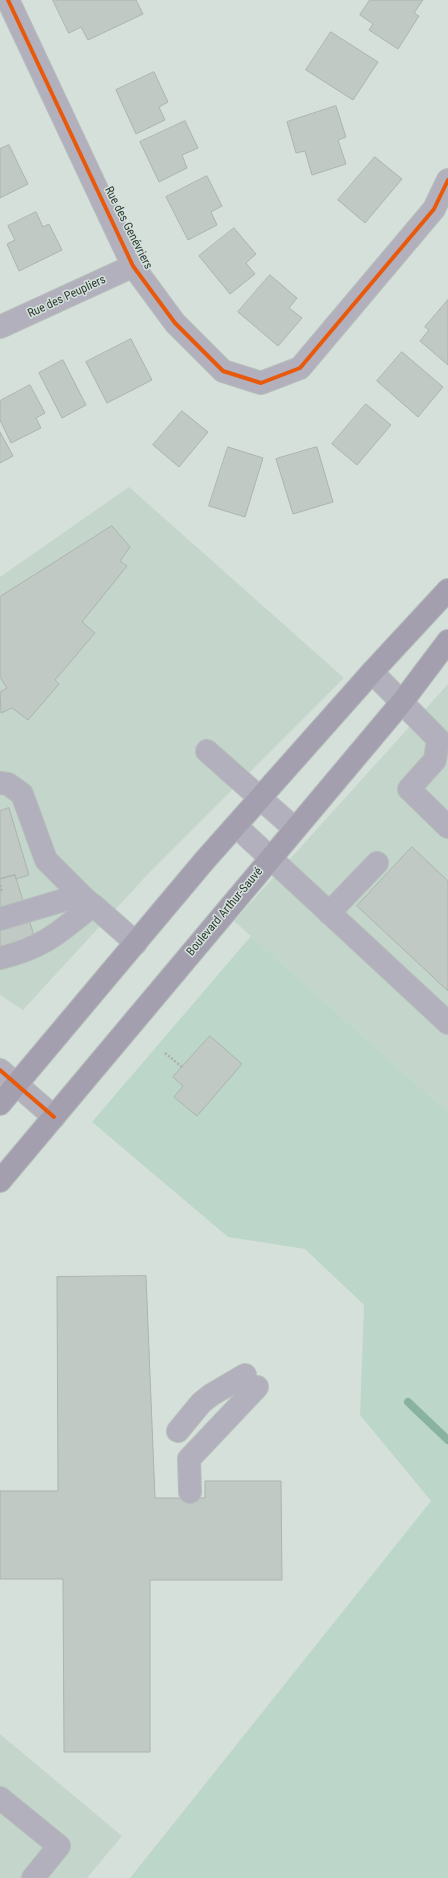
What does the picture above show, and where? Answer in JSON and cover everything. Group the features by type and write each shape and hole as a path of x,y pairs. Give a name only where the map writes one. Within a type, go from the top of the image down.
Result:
{"main road":[{"path":"0,1104 236,826 372,672 448,590"},
{"name":"Boulevard Arthur-Sauvé","path":"0,1181 402,702 448,640"}],"street":[{"name":"Rue des Genévriers","path":"8,0 133,266 175,323 223,371 261,383 300,368 434,209 448,180"},
{"name":"Rue des Peupliers","path":"0,327 133,266"},
{"path":"372,672 402,702 443,733 435,760 409,789 448,827"},
{"path":"206,751 295,829"},
{"path":"0,783 8,784 22,794 46,860 87,900 136,943"},
{"path":"236,826 448,1023"},
{"path":"329,913 377,863"},
{"path":"0,919 87,900"},
{"path":"0,958 29,951 44,943 87,900"},
{"path":"0,1070 54,1116"},
{"path":"178,1431 201,1403 211,1395 251,1381 189,1459 190,1492"},
{"path":"0,1798 60,1846 33,1878"}],"path":[{"path":"165,1053 182,1068"}],"shaded area":[{"path":"129,487 344,678 147,875 23,1010 0,995 0,577"},
{"path":"448,684 448,1112 234,921"},
{"path":"0,1734 122,1836 87,1878 0,1878"}],"green space":[{"path":"251,936 448,1112 448,1878 130,1878 431,1501 360,1415 364,1305 305,1249 228,1237 92,1122"}],"building":[{"path":"53,0 136,0 143,14 88,40 81,27 69,33"},
{"path":"370,0 423,0 414,13 419,16 398,49 369,30 373,24 360,15"},
{"path":"331,32 378,62 353,100 306,70"},
{"path":"154,72 168,102 159,107 165,120 136,134 116,90"},
{"path":"336,106 346,137 338,140 346,164 312,175 305,151 296,153 287,122"},
{"path":"185,121 198,148 182,155 187,168 159,182 140,142"},
{"path":"9,145 28,184 0,198 0,149"},
{"path":"375,157 402,179 365,223 338,200"},
{"path":"207,176 222,206 211,212 217,225 188,240 166,197"},
{"path":"36,212 43,227 49,224 62,250 19,271 7,244 15,240 8,226"},
{"path":"234,228 256,254 246,263 255,274 230,294 199,256"},
{"path":"270,275 297,298 289,308 302,318 278,346 238,312"},
{"path":"448,300 448,365 420,341 429,330 425,327"},
{"path":"131,339 152,380 107,403 86,362"},
{"path":"402,352 443,387 418,417 377,381"},
{"path":"63,360 86,405 62,418 39,373"},
{"path":"30,385 45,413 36,418 41,428 11,443 0,420 0,401"},
{"path":"366,404 391,425 357,465 332,444"},
{"path":"182,411 208,432 179,467 153,445"},
{"path":"0,432 13,456 0,463"},
{"path":"228,447 263,458 245,517 209,506"},
{"path":"317,447 333,502 293,514 276,459"},
{"path":"112,526 130,547 120,561 127,566 82,622 95,633 55,680 59,684 28,720 12,708 1,713 0,692 7,688 0,677 0,597"},
{"path":"9,808 29,875 16,879 15,875 0,879 0,811"},
{"path":"412,847 448,881 448,991 357,906"},
{"path":"15,875 36,942 0,953 0,879"},
{"path":"210,1036 242,1064 197,1116 174,1097 183,1086 173,1077"},
{"path":"146,1276 155,1498 205,1498 205,1481 281,1481 282,1580 150,1580 150,1752 64,1752 63,1579 0,1579 0,1491 58,1491 57,1277"}],"waterway":[{"path":"408,1402 448,1440"}],"cycle path":[{"path":"8,0 133,266 175,323 223,371 261,383 300,368 434,209 448,180"},
{"path":"0,1070 54,1117"}]}
